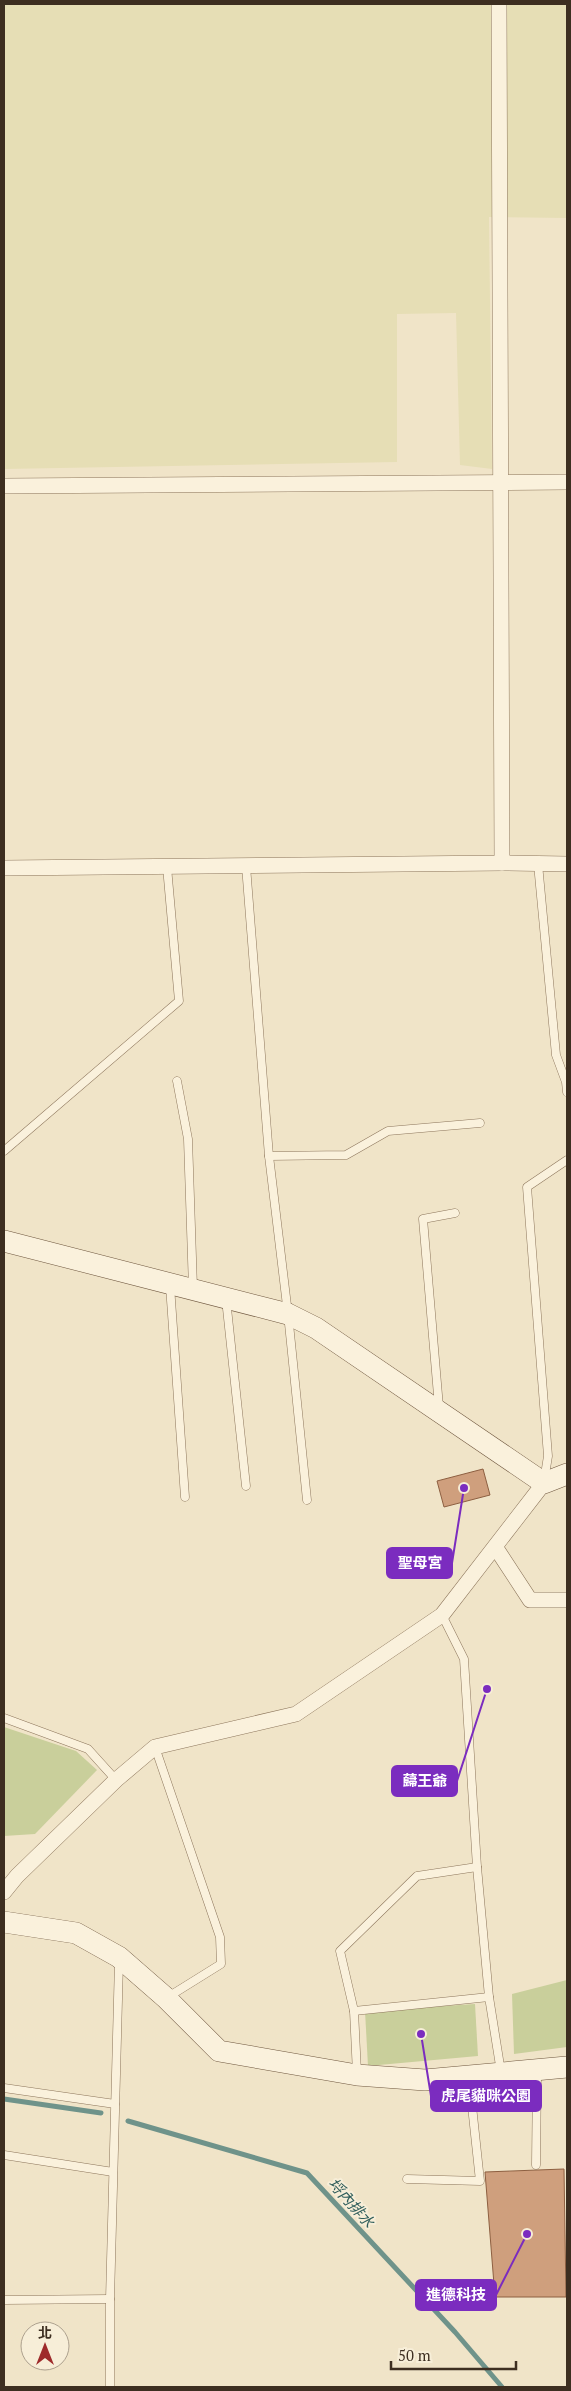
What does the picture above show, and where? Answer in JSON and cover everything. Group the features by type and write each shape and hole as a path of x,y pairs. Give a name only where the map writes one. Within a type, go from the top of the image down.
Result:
{"street":[{"path":"499,4 502,863"},
{"path":"4,486 567,482"},
{"path":"4,868 567,864"},
{"path":"4,1241 288,1314 316,1328 544,1483"},
{"path":"4,1892 16,1876 116,1780 155,1747 296,1714 442,1616 544,1483 567,1474"},
{"path":"496,1548 530,1600 567,1600"},
{"path":"4,1922 76,1933 119,1957 166,1998 219,2051 357,2075 425,2080 567,2067"}],"lane":[{"path":"538,864 556,1055 567,1082 567,1092"},
{"path":"246,866 270,1156 307,1500"},
{"path":"4,1151 179,1001 167,867"},
{"path":"177,1081 188,1139 194,1290"},
{"path":"270,1156 346,1155 388,1131 480,1123"},
{"path":"544,1483 548,1456 527,1187 567,1160"},
{"path":"440,1411 423,1219 455,1214"},
{"path":"170,1284 184,1497"},
{"path":"226,1298 246,1486"},
{"path":"442,1616 464,1659 477,1867 489,1997 501,2074"},
{"path":"4,1718 88,1749 116,1780"},
{"path":"155,1747 220,1938 221,1964 166,1998"},
{"path":"357,2075 354,2011 340,1951 416,1876 477,1867"},
{"path":"110,2387 110,2299 119,1957"},
{"path":"354,2011 489,1997"},
{"path":"536,2165 537,2070"},
{"path":"407,2179 480,2181 468,2076"},
{"path":"4,2088 115,2104"},
{"path":"4,2155 113,2172"},
{"path":"4,2300 110,2299"}],"shaded area":[{"path":"4,4 567,4 567,218 489,217 492,469 460,465 456,313 397,314 397,462 4,469"}],"green space":[{"path":"4,1727 76,1751 97,1770 35,1834 4,1836"},
{"path":"567,1980 567,2047 514,2054 512,1994"},
{"path":"475,2004 478,2056 368,2066 365,2011"}],"building":[{"path":"483,1469 490,1495 444,1507 437,1481"},
{"path":"564,2169 566,2297 495,2297 485,2172"}],"waterway":[{"name":"埒內排水","path":"4,2099 101,2113"},
{"name":"埒內排水","path":"128,2121 307,2173 455,2332 502,2387"}],"place":[{"name":"聖母宮","path":"464,1488"},
{"name":"蘬王爺","path":"487,1689"},
{"name":"虎尾貓咪公園","path":"421,2034"},
{"name":"進德科技","path":"527,2234"}]}
